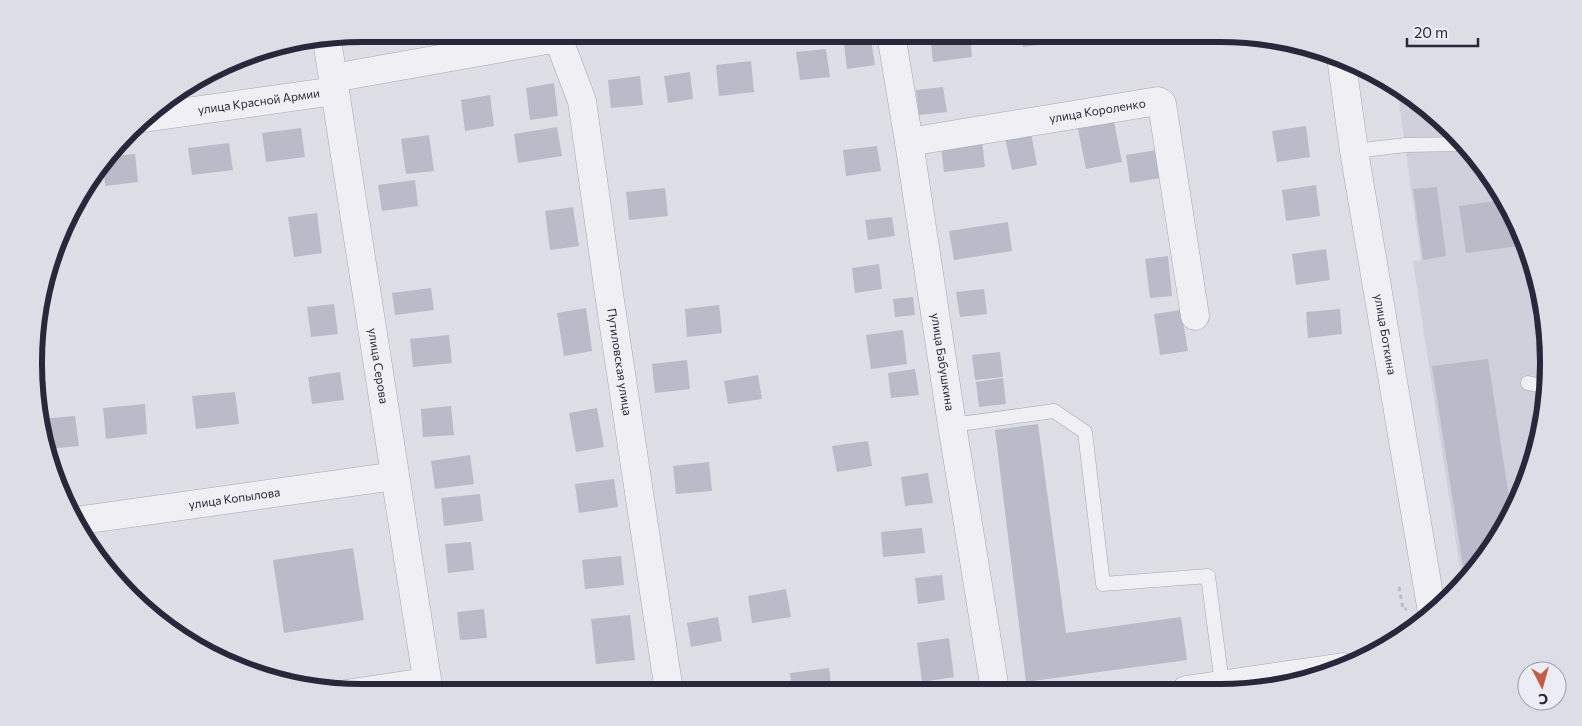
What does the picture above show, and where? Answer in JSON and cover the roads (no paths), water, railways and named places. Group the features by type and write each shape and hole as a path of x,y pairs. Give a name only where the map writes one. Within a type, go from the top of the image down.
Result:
{"street":[{"name":"улица Красной Армии","path":"160,115 334,85 534,42"},
{"name":"Путиловская улица","path":"564,42 582,101 668,684"},
{"name":"улица Бабушкина","path":"892,42 994,684"},
{"name":"улица Серова","path":"328,44 427,683"},
{"name":"улица Боткина","path":"1342,67 1354,151 1431,604"},
{"name":"улица Короленко","path":"909,142 1158,100 1162,104 1195,316"},
{"name":"улица Копылова","path":"83,520 395,476"},
{"path":"1224,684 1295,674"}],"lane":[{"path":"1354,151 1406,145 1453,144"},
{"path":"1528,383 1539,385"},
{"path":"952,425 1054,411 1085,432 1103,584 1208,576 1222,684"},
{"path":"411,684 427,683"}]}
